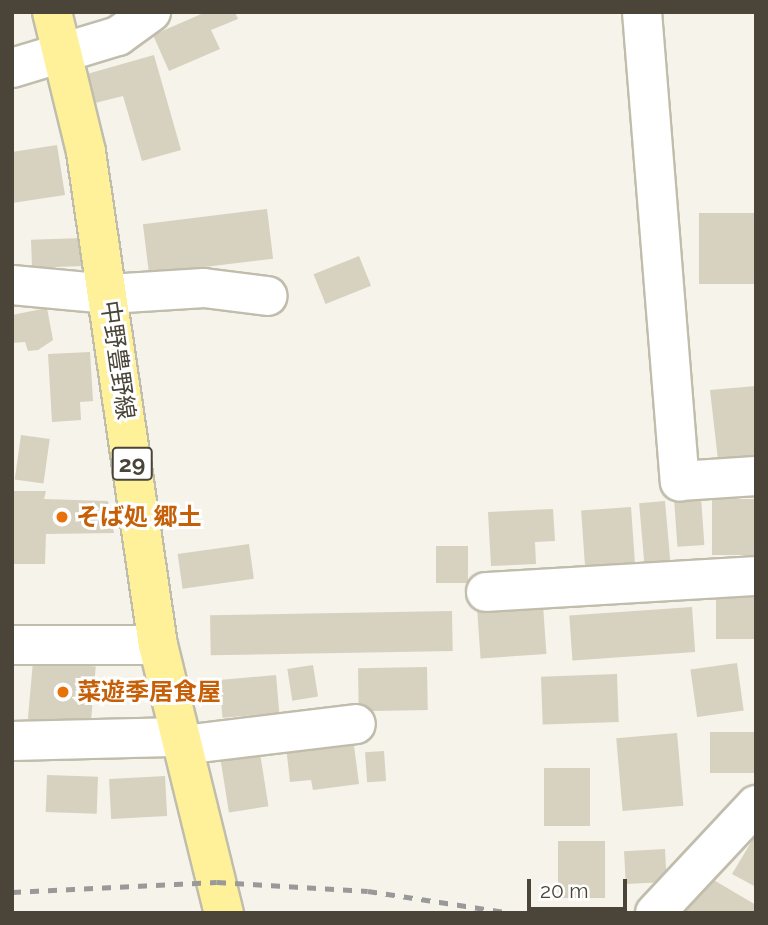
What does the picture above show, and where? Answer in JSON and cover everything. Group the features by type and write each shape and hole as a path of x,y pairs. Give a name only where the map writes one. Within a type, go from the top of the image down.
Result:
{"main road":[{"name":"中野豊野線","path":"51,12 86,152 158,645 223,913"}],"street":[{"path":"12,68 118,36 151,12"},
{"path":"642,12 680,481 756,476"},
{"path":"12,285 109,295 204,288 267,296"},
{"path":"486,593 756,576"},
{"path":"12,645 158,645"},
{"path":"12,741 182,741 356,724"},
{"path":"655,913 756,805"}],"building":[{"path":"206,12 235,12 238,19 211,30 220,49 169,71 153,35"},
{"path":"154,55 181,150 142,161 123,96 95,103 87,74"},
{"path":"57,145 65,195 12,203 12,152"},
{"path":"267,209 273,259 149,274 143,224"},
{"path":"699,213 756,213 756,284 699,284"},
{"path":"84,238 85,266 32,268 31,240"},
{"path":"359,256 371,286 326,304 314,274"},
{"path":"47,308 53,340 38,350 28,351 25,342 12,343 12,315"},
{"path":"90,352 93,401 80,402 81,420 52,422 48,354"},
{"path":"756,386 756,456 718,460 710,390"},
{"path":"21,435 50,439 43,484 15,480"},
{"name":"そば処 郷土","path":"12,491 46,491 44,499 108,501 114,533 46,534 45,564 12,564"},
{"path":"701,497 704,545 677,547 674,499"},
{"path":"712,499 756,499 756,555 712,555"},
{"path":"665,501 670,564 645,566 639,503"},
{"path":"631,507 635,563 585,566 581,510"},
{"path":"553,509 555,541 535,542 536,564 491,566 488,512"},
{"path":"249,544 254,579 183,589 178,554"},
{"path":"436,546 468,546 468,583 436,583"},
{"path":"716,596 756,596 756,639 716,639"},
{"path":"543,605 546,654 481,658 477,610"},
{"path":"692,607 695,652 572,660 569,616"},
{"path":"452,611 453,651 211,655 210,615"},
{"name":"菜遊季居食屋","path":"33,661 96,666 91,724 28,719"},
{"path":"737,663 744,711 697,717 690,670"},
{"path":"313,665 318,697 292,701 287,669"},
{"path":"427,667 428,710 359,711 358,668"},
{"path":"617,674 619,722 543,725 541,677"},
{"path":"276,675 279,713 223,718 219,680"},
{"path":"710,732 756,732 756,773 710,773"},
{"path":"677,733 683,806 623,811 616,738"},
{"path":"353,738 359,784 313,790 311,780 290,782 286,746"},
{"path":"384,751 386,781 367,782 365,752"},
{"path":"260,753 268,806 229,813 220,759"},
{"path":"544,768 590,768 590,826 544,826"},
{"path":"47,775 98,777 97,814 46,812"},
{"path":"165,776 167,816 111,819 109,779"},
{"path":"756,834 756,887 732,874"},
{"path":"558,841 605,841 605,898 558,898"},
{"path":"665,849 667,882 626,884 624,851"},
{"path":"712,879 756,905 756,913 680,913"}],"railway":[{"path":"12,892 217,882 368,891 511,913"}],"place":[{"name":"そば処 郷土","path":"62,517"},
{"name":"菜遊季居食屋","path":"63,692"}]}
